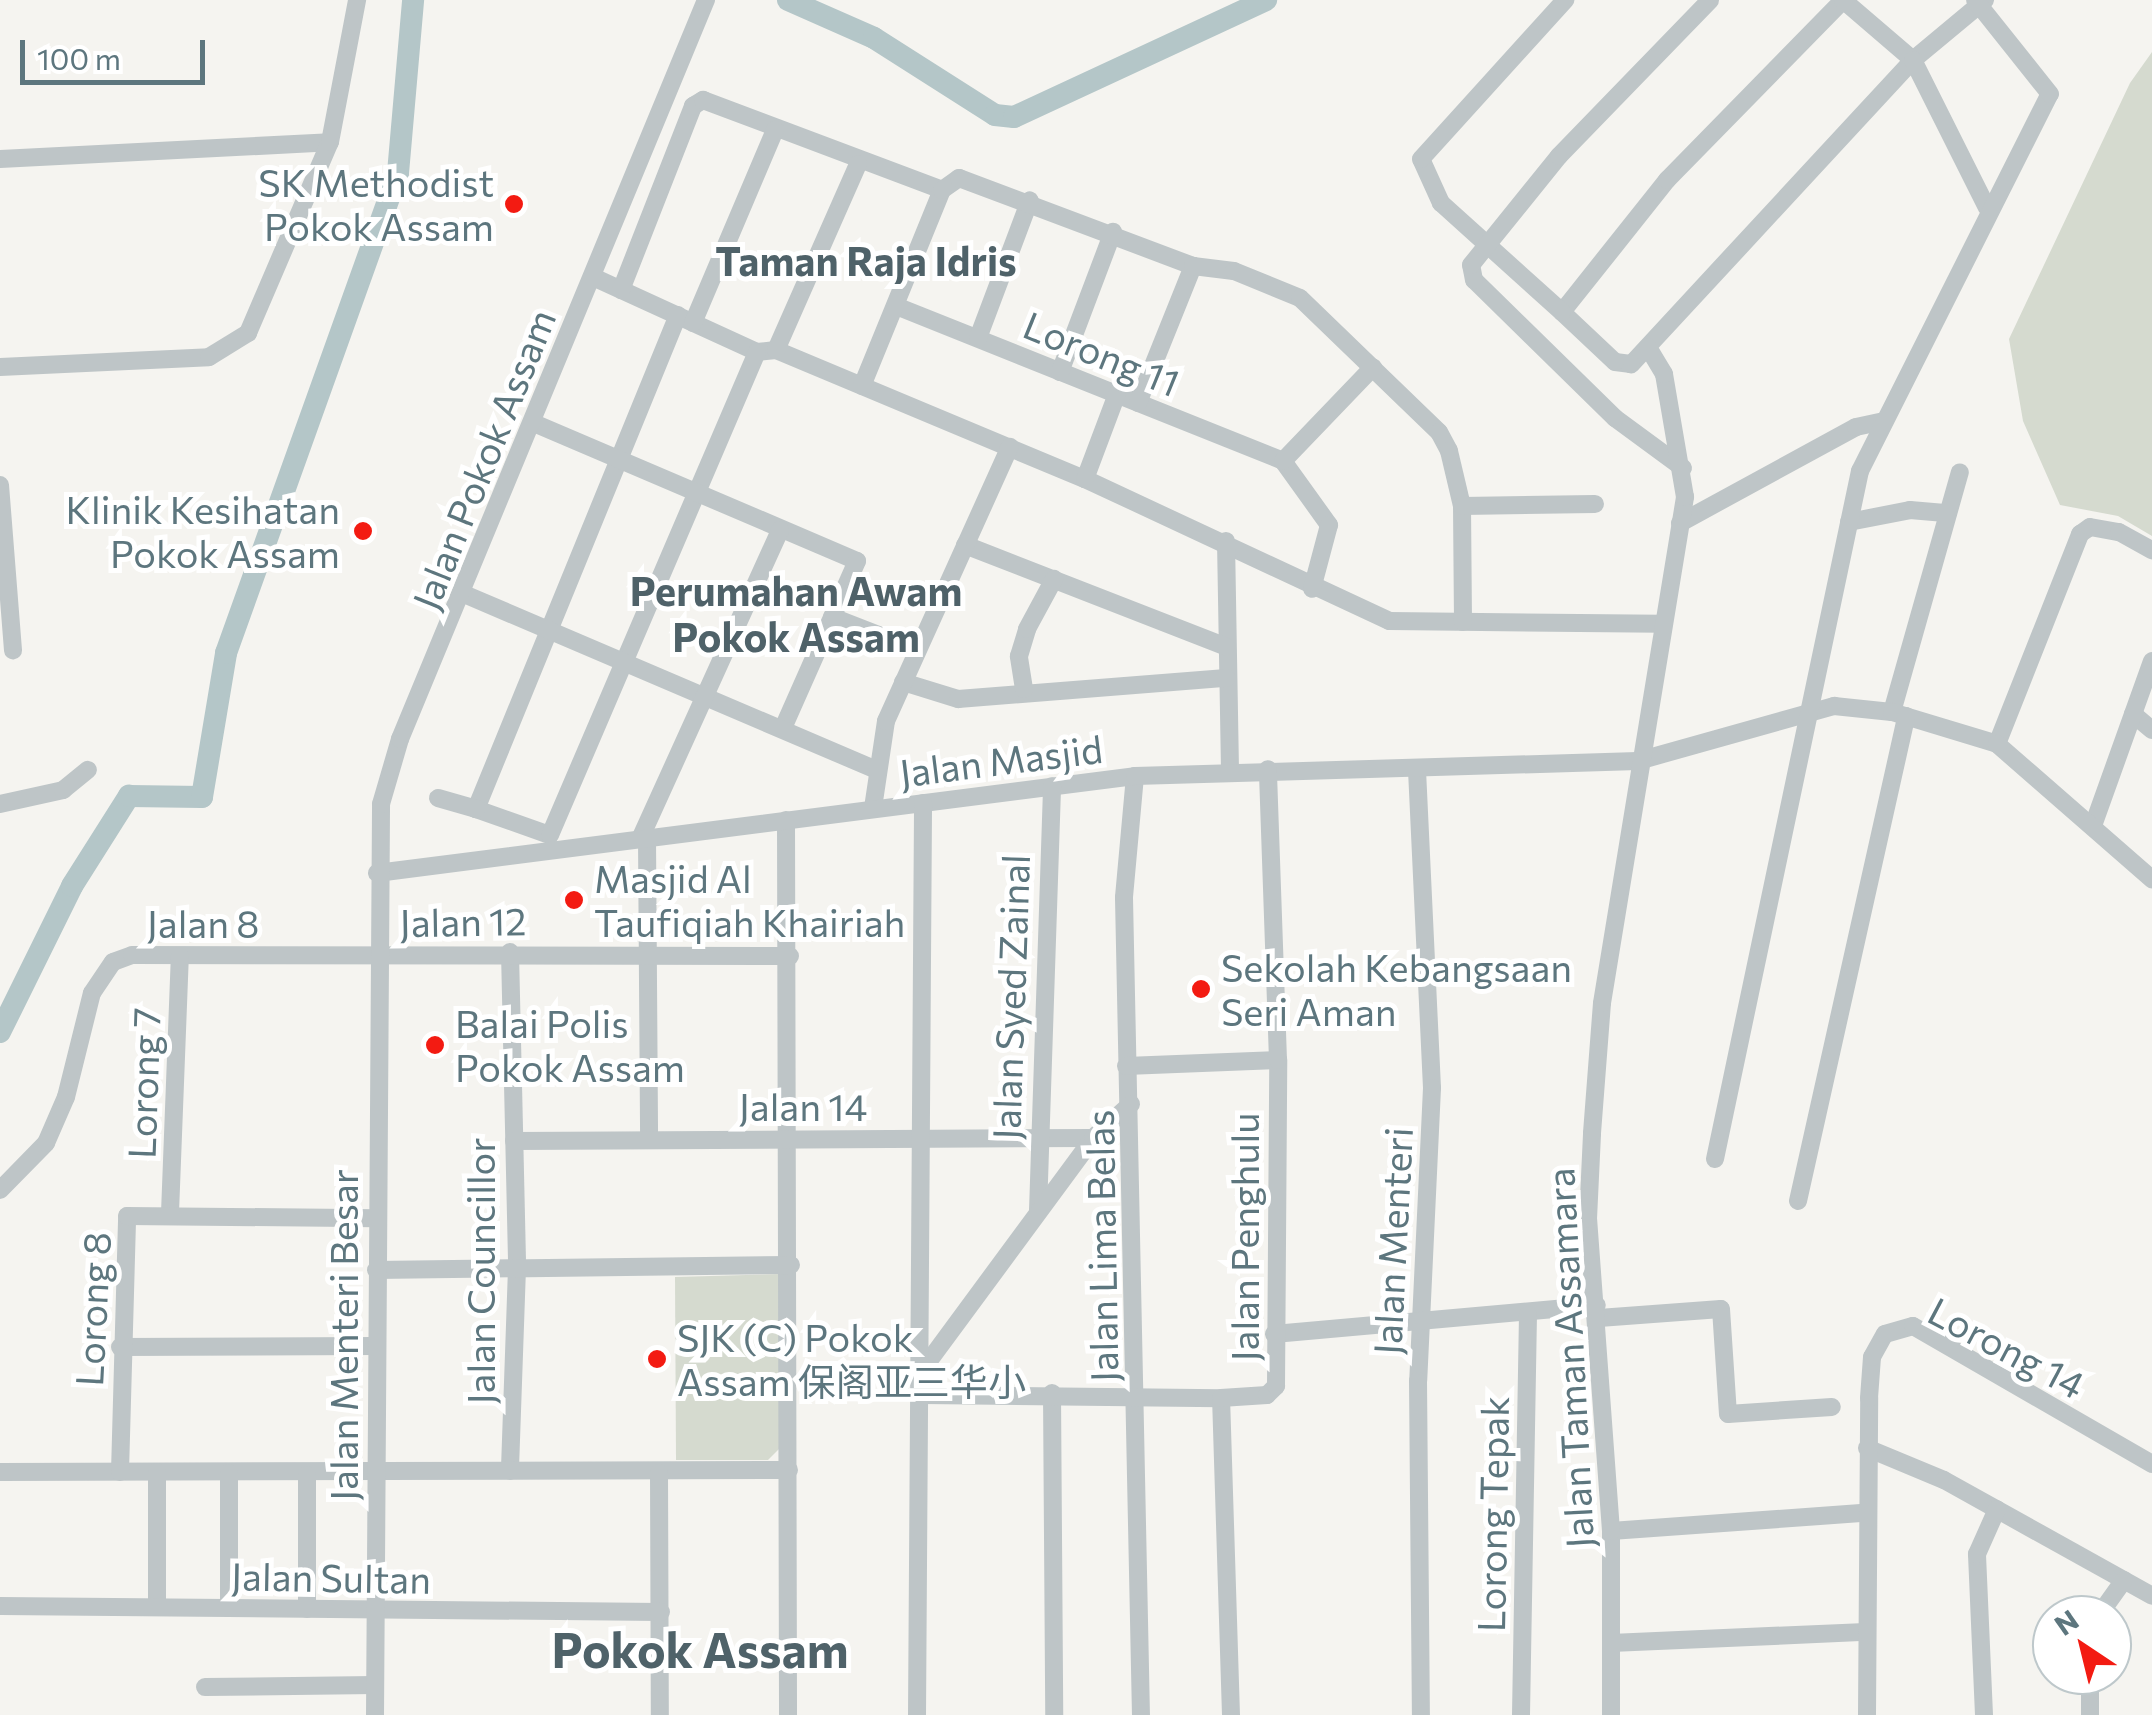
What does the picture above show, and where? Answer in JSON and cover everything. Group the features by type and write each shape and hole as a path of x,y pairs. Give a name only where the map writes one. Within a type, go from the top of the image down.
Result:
{"street":[{"path":"0,367 196,358 230,348 248,333 330,142 357,0"},
{"name":"Jalan Pokok Assam","path":"376,954 379,834 400,739 536,424 706,0"},
{"path":"1565,0 1421,159 1428,187 1488,237 1562,312 1624,366 1648,347 1913,60 1980,2 2050,94 1987,208 1880,422 1849,522 1716,1159"},
{"path":"1684,469 1615,418 1474,280 1471,265 1488,237 1710,0"},
{"path":"1562,312 1667,180 1843,0 1913,60 1987,208"},
{"path":"621,290 693,106 706,100 858,164 942,190"},
{"path":"476,809 545,629 617,459 774,130"},
{"path":"0,160 330,142"},
{"path":"438,798 550,834 694,496 858,164"},
{"path":"862,386 942,190 959,178 1030,200 1192,266 1234,271 1300,298 1440,432 1462,506 1463,622"},
{"path":"978,338 1030,200"},
{"path":"1060,372 1114,232"},
{"path":"1138,403 1192,266"},
{"path":"592,277 685,319 862,386 1086,479 1226,541 1312,589 1388,622 1661,624"},
{"name":"Lorong 11","path":"896,306 1283,461"},
{"name":"Jalan Taman Assamara","path":"1611,1715 1611,1532 1598,1312 1588,1219 1594,1114 1638,762 1671,554 1679,528 1684,469 1664,374 1648,347"},
{"path":"1312,589 1330,525 1283,461 1373,366"},
{"path":"1086,479 1117,394"},
{"path":"1679,528 1856,427 1880,422"},
{"path":"536,424 694,496 857,561 783,728"},
{"path":"873,808 874,769 902,682 1010,447"},
{"path":"1798,1201 1899,714 1960,472"},
{"path":"0,485 13,650"},
{"path":"1462,506 1595,504"},
{"path":"1849,522 1910,510 1948,513"},
{"path":"1997,744 2080,534 2090,527 2119,532 2152,550"},
{"path":"648,1139 650,956 644,838 704,694 780,530"},
{"path":"1226,541 1230,768"},
{"path":"965,545 1226,646"},
{"path":"1024,689 1023,643 1054,579"},
{"path":"464,594 874,769"},
{"path":"832,617 917,650"},
{"path":"2094,823 2152,661"},
{"path":"902,682 958,699 1024,689 1226,678"},
{"path":"1809,707 1899,714 1997,744 2094,823 2152,879"},
{"name":"Jalan Masjid","path":"377,872 1135,776 1230,768 1417,770 1638,762 1809,707"},
{"path":"2133,714 2152,730"},
{"path":"0,804 63,790 88,770"},
{"name":"Jalan Penghulu","path":"1230,1715 1220,1398 1274,1392 1278,1060 1268,770"},
{"name":"Jalan Menteri","path":"1417,770 1432,1088 1420,1324 1422,1715"},
{"name":"Jalan Lima Belas","path":"1135,776 1124,898 1137,1392 1140,1715"},
{"name":"Jalan Syed Zainal","path":"1038,1210 1035,1138 1052,786"},
{"path":"917,1715 923,1368 923,803"},
{"path":"786,820 790,956 788,1715"},
{"path":"379,834 408,868"},
{"name":"Jalan Councillor","path":"510,952 517,1268 510,1471"},
{"name":"Jalan 12","path":"376,954 790,956"},
{"name":"Jalan 8","path":"0,1190 46,1143 101,976 132,955 376,954"},
{"name":"Jalan Menteri Besar","path":"376,954 376,1715"},
{"name":"Lorong 7","path":"170,1213 180,956"},
{"path":"1126,1066 1278,1060"},
{"path":"923,1368 1093,1138 1131,1104"},
{"name":"Jalan 14","path":"514,1141 1093,1138"},
{"name":"Lorong 8","path":"120,1472 121,1225 127,1216 170,1213 376,1218"},
{"path":"376,1270 790,1265"},
{"path":"1274,1334 1528,1315 1721,1309 1728,1414 1832,1406"},
{"name":"Lorong Tepak","path":"1521,1715 1528,1315"},
{"name":"Lorong 14","path":"1867,1715 1867,1448 1872,1357 1886,1334 1913,1326 2152,1464"},
{"path":"120,1347 376,1346"},
{"path":"922,1395 1137,1392 1220,1398"},
{"path":"1052,1393 1054,1715"},
{"path":"1867,1448 1998,1509 2152,1596"},
{"path":"0,1472 375,1476 510,1471 789,1470"},
{"path":"156,1472 158,1607"},
{"path":"229,1473 229,1608"},
{"path":"659,1473 660,1715"},
{"path":"307,1475 307,1609"},
{"path":"1984,1715 1976,1554 1998,1509"},
{"path":"1611,1532 1864,1513"},
{"path":"2114,1595 2124,1580"},
{"name":"Jalan Sultan","path":"0,1606 662,1612"},
{"path":"1612,1643 1866,1632"},
{"path":"205,1687 376,1685"}],"shaded area":[{"path":"2152,52 2152,536 2118,516 2060,505 2023,421 2009,339 2130,83"},
{"path":"782,1274 787,1441 768,1460 676,1460 675,1277"}],"waterway":[{"path":"0,1032 72,886 129,796 202,797 226,653 398,173 413,0"},
{"path":"788,0 874,38 995,115 1014,117 1266,0"}],"place":[{"name":"SK Methodist Pokok Assam","path":"514,204"},
{"name":"Klinik Kesihatan Pokok Assam","path":"363,531"},
{"name":"Masjid Al Taufiqiah Khairiah","path":"574,900"},
{"name":"Sekolah Kebangsaan Seri Aman","path":"1201,989"},
{"name":"Balai Polis Pokok Assam","path":"435,1045"},
{"name":"SJK (C) Pokok Assam 保阁亚三华小","path":"657,1359"}],"district":[{"name":"Taman Raja Idris","path":"866,260"},
{"name":"Perumahan Awam Pokok Assam","path":"796,613"},
{"name":"Pokok Assam","path":"700,1649"}]}
